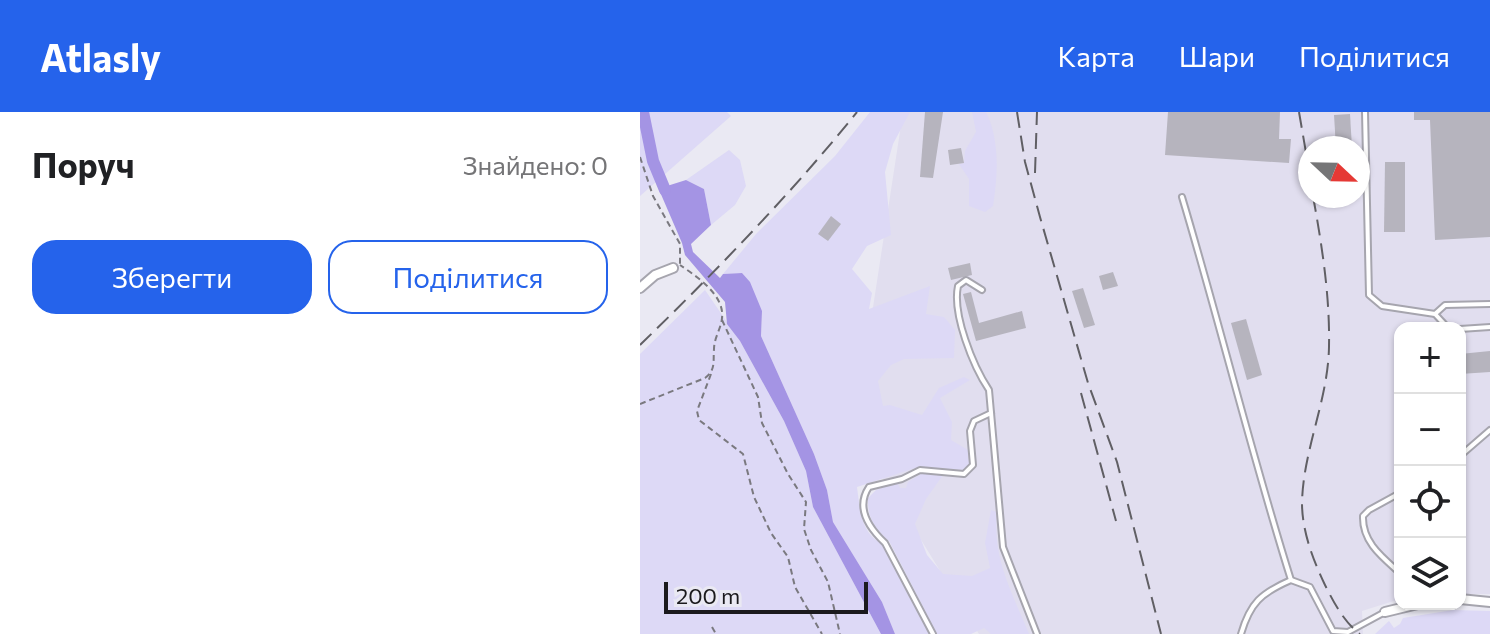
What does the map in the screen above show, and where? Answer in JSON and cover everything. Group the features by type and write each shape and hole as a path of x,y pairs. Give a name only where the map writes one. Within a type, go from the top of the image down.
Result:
{"street":[{"path":"640,288 655,275 676,267"},
{"path":"1466,600 1490,602"},
{"path":"1385,612 1394,610"}],"lane":[{"path":"1365,112 1369,295 1382,306 1435,314 1442,322"},
{"path":"1182,197 1266,501 1291,580"},
{"path":"982,290 966,280 958,286 955,300 967,340 989,390 1003,547 1036,632"},
{"path":"1435,314 1445,305 1490,304"},
{"path":"1466,329 1490,327"},
{"path":"933,634 885,543 863,513 862,497 869,487 902,479 920,470 964,474 973,465 970,431 974,421 991,413"},
{"path":"1466,451 1490,430"},
{"path":"1394,496 1369,510 1363,516 1363,524 1374,550 1394,568"},
{"path":"1241,634 1248,611 1267,590 1291,580 1310,587 1333,631 1349,633 1385,612"}],"path":[{"path":"640,157 653,196 680,244 676,267 714,293 722,309 711,374 697,411 699,420 743,454 754,497 771,533 788,557 795,587 822,634"},
{"path":"722,320 758,397 762,423 806,502 804,529 828,582 840,634"},
{"path":"640,404 711,374"},
{"path":"712,627 716,634"}],"shaded area":[{"path":"640,112 727,112 731,116 640,196"},
{"path":"870,112 910,112 893,144 885,172 891,235 867,246 852,269 872,293 869,309 930,286 926,314 944,317 955,330 954,358 904,359 891,365 878,381 883,406 890,405 922,415 939,388 964,377 970,380 940,398 952,422 951,440 968,450 969,465 963,470 918,467 857,487 865,526 881,543 929,634 895,634 882,602 833,522 827,490 814,454 761,336 762,311 742,273 723,274 756,234 835,156"},
{"path":"903,112 1490,112 1490,594 1466,594 1466,322 1394,322 1394,601 1362,611 1363,634 979,634 854,431"},
{"path":"972,112 986,112 996,146 993,206 985,212 969,206 969,179 959,164 964,163 965,151 976,132"},
{"path":"729,150 740,160 746,186 735,205 711,225 704,189 686,180"},
{"path":"659,174 667,186 686,180 704,189 711,225 691,244 693,252 720,278 723,274 742,273 750,282 762,311 761,336 814,454 827,490 833,522 882,602 895,634 881,634 813,507 806,471 784,421 740,341 727,324 725,302 685,255 660,192 656,178"},
{"path":"705,290 740,341 784,421 806,471 813,507 881,634 640,634 640,354"},
{"path":"923,473 943,475 926,499 915,524 927,555 943,574 972,576 990,568 985,543 991,510 997,512 1000,560 1029,634 991,634 984,628 971,634 937,634 889,541 872,522 868,505 868,498 876,490 897,482 900,488 906,488 908,482"},
{"path":"1453,610 1490,611 1490,634 1375,634 1389,621 1394,628 1403,618"}],"building":[{"path":"925,112 943,112 933,178 920,177"},
{"path":"1168,112 1280,112 1279,139 1291,139 1289,163 1165,155"},
{"path":"1414,112 1490,112 1490,237 1435,240 1430,120 1414,120"},
{"path":"1350,114 1351,136 1335,136 1334,115"},
{"path":"961,148 964,163 950,165 948,150"},
{"path":"1385,162 1405,162 1405,232 1384,232"},
{"path":"831,216 841,224 828,241 818,234"},
{"path":"970,263 972,275 951,280 948,268"},
{"path":"1113,272 1118,286 1103,290 1099,276"},
{"path":"1083,288 1095,325 1084,328 1072,291"},
{"path":"971,292 979,323 1022,311 1026,328 976,341 963,294"},
{"path":"1246,319 1262,375 1247,380 1231,323"},
{"path":"1490,351 1490,372 1466,374 1466,353"}],"waterway":[{"path":"643,112 653,161 665,190"}],"railway":[{"path":"640,345 752,232 857,112"},
{"path":"1017,112 1025,162 1040,217 1088,383 1117,462 1161,634"},
{"path":"1035,173 1037,112"},
{"path":"1299,112 1303,136"},
{"path":"1315,208 1327,290 1329,347 1328,367 1306,464 1302,514 1309,545 1325,585 1344,618 1360,634"},
{"path":"1081,393 1116,521"}]}
